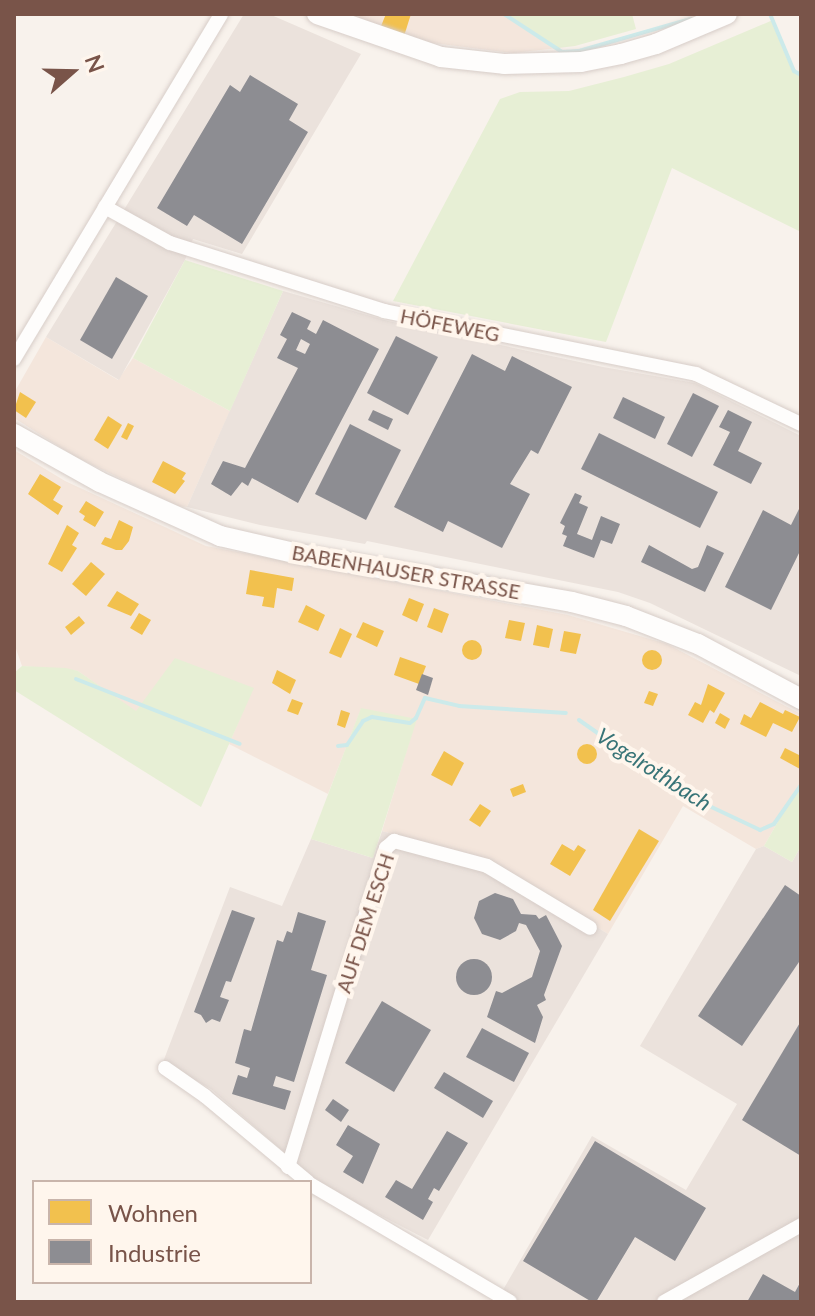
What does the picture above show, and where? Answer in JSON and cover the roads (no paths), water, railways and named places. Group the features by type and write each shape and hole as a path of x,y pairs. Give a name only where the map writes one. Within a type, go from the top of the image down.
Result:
{"main road":[{"path":"317,14 441,57 471,63 520,64 581,62 621,54 656,44 727,14"},
{"name":"BABENHAUSER STRASSE","path":"14,434 100,482 220,536 626,616 678,634 801,699"}],"street":[{"path":"14,359 221,14"},
{"name":"HÖFEWEG","path":"105,207 170,243 384,311 696,374 801,424"},
{"name":"AUF DEM ESCH","path":"288,1167 386,848 394,841 487,866 590,928"},
{"path":"165,1068 205,1096 305,1180"},
{"path":"312,1185 510,1302"},
{"path":"664,1302 801,1225"}],"waterway":[{"path":"504,14 562,52 579,51 690,19"},
{"path":"770,14 794,71 801,75"},
{"name":"Vogelrothbach","path":"76,679 240,744"},
{"name":"Vogelrothbach","path":"338,746 347,745 363,721 372,717 410,723 416,718 425,698 459,706 566,713"},
{"name":"Vogelrothbach","path":"579,720 686,795 760,830 774,824 801,785"}]}
